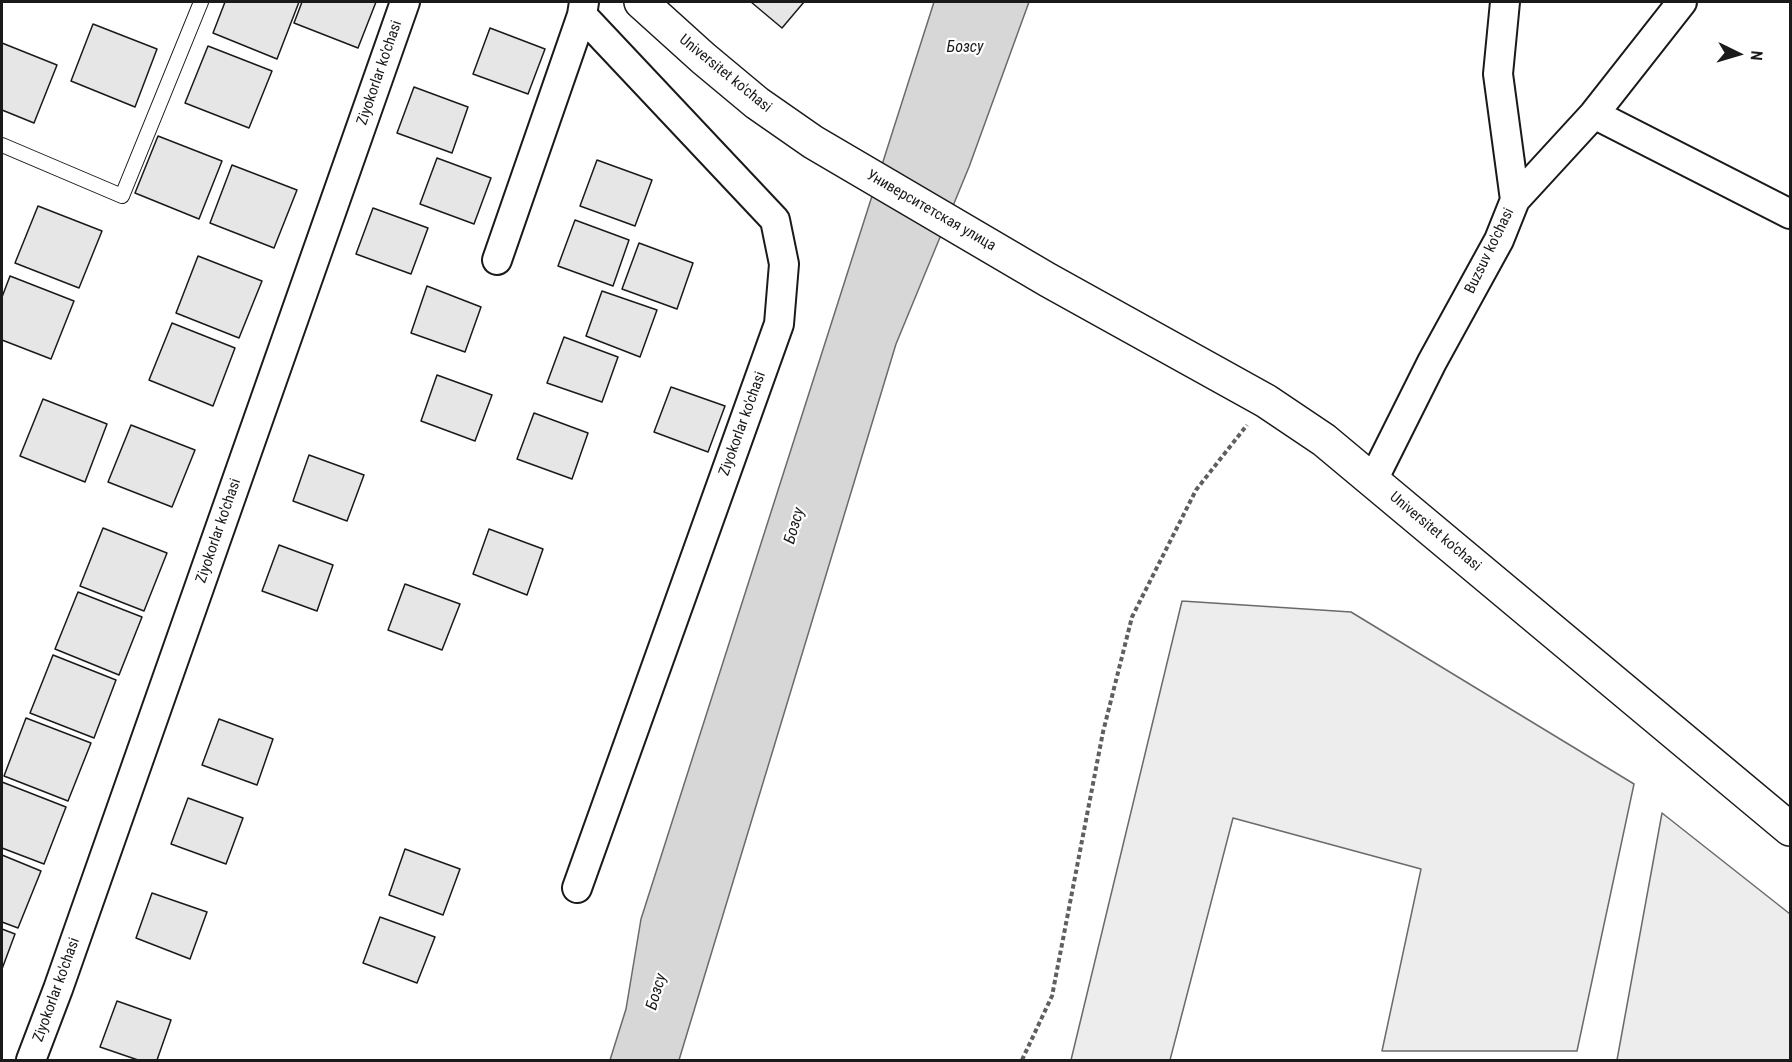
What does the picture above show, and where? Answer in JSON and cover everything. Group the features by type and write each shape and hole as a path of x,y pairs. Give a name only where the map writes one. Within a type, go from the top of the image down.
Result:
{"main road":[{"name":"Universitet ko'chasi","path":"641,2 703,58 757,102 813,142"},
{"name":"Университетская улица","path":"813,142 1048,280"},
{"name":"Universitet ko'chasi","path":"1048,280 1266,401 1324,440 1791,829"}],"street":[{"name":"Ziyokorlar ko'chasi","path":"31,1060 405,2"},
{"name":"Buzsuv ko'chasi","path":"1372,480 1432,362 1499,240 1515,200 1498,74 1505,2"},
{"path":"1515,200 1594,114 1682,2"},
{"name":"Ziyokorlar ko'chasi","path":"577,888 779,324 784,264 775,220 583,8"},
{"path":"497,260 583,8"},
{"path":"1594,114 1791,214"}],"lane":[{"path":"2,146 122,196 201,2"}],"path":[{"path":"1022,1060 1052,996 1103,732 1132,617 1196,490 1266,401"}],"shaded area":[{"path":"1182,601 1351,612 1634,784 1577,1051 1382,1051 1421,869 1233,818 1170,1060 1071,1060"},
{"path":"1662,813 1790,914 1790,1060 1617,1060"}],"water":[{"name":"Бозсу","path":"934,2 1029,2 969,167 896,344 679,1060 610,1060 626,1009 641,919"}],"building":[{"path":"225,2 299,2 277,59 213,33"},
{"path":"302,2 376,2 358,48 294,23"},
{"path":"751,2 804,2 782,28"},
{"path":"93,24 157,49 135,107 71,81"},
{"path":"490,28 545,49 528,94 473,74"},
{"path":"2,43 57,65 34,123 2,110"},
{"path":"208,46 272,71 249,128 185,103"},
{"path":"414,87 468,107 452,153 397,133"},
{"path":"158,136 222,161 199,219 135,193"},
{"path":"437,158 491,178 474,224 420,204"},
{"path":"597,160 652,180 635,226 580,206"},
{"path":"232,165 297,190 274,248 210,223"},
{"path":"38,206 102,231 79,288 15,263"},
{"path":"373,208 428,228 411,274 356,254"},
{"path":"575,220 629,240 613,286 558,266"},
{"path":"639,243 693,263 677,309 622,289"},
{"path":"198,256 262,281 239,338 176,313"},
{"path":"10,276 74,301 51,359 2,340 2,297"},
{"path":"427,286 481,307 465,352 411,333"},
{"path":"602,291 657,310 640,357 586,336"},
{"path":"172,323 235,348 213,406 149,380"},
{"path":"564,337 618,357 602,402 547,383"},
{"path":"437,375 492,395 475,441 421,421"},
{"path":"671,387 725,406 708,452 654,432"},
{"path":"43,399 107,424 85,482 20,456"},
{"path":"534,413 588,433 572,479 517,459"},
{"path":"131,425 195,450 172,507 108,482"},
{"path":"309,455 364,475 347,521 293,501"},
{"path":"103,528 167,553 144,611 80,586"},
{"path":"489,529 543,549 527,595 473,574"},
{"path":"279,545 333,565 317,611 262,591"},
{"path":"405,584 460,604 442,650 388,630"},
{"path":"78,592 142,617 119,675 55,649"},
{"path":"53,655 116,680 94,738 30,713"},
{"path":"26,718 91,743 68,801 4,776"},
{"path":"219,719 273,739 257,785 202,765"},
{"path":"2,782 66,807 44,864 2,848"},
{"path":"188,798 243,818 226,864 171,844"},
{"path":"405,849 460,869 443,915 389,895"},
{"path":"2,855 41,871 18,928 2,922"},
{"path":"152,893 207,912 190,959 136,938"},
{"path":"380,917 435,937 417,983 363,963"},
{"path":"2,929 15,934 2,969"},
{"path":"117,1001 171,1020 157,1060 138,1060 100,1047"}]}
